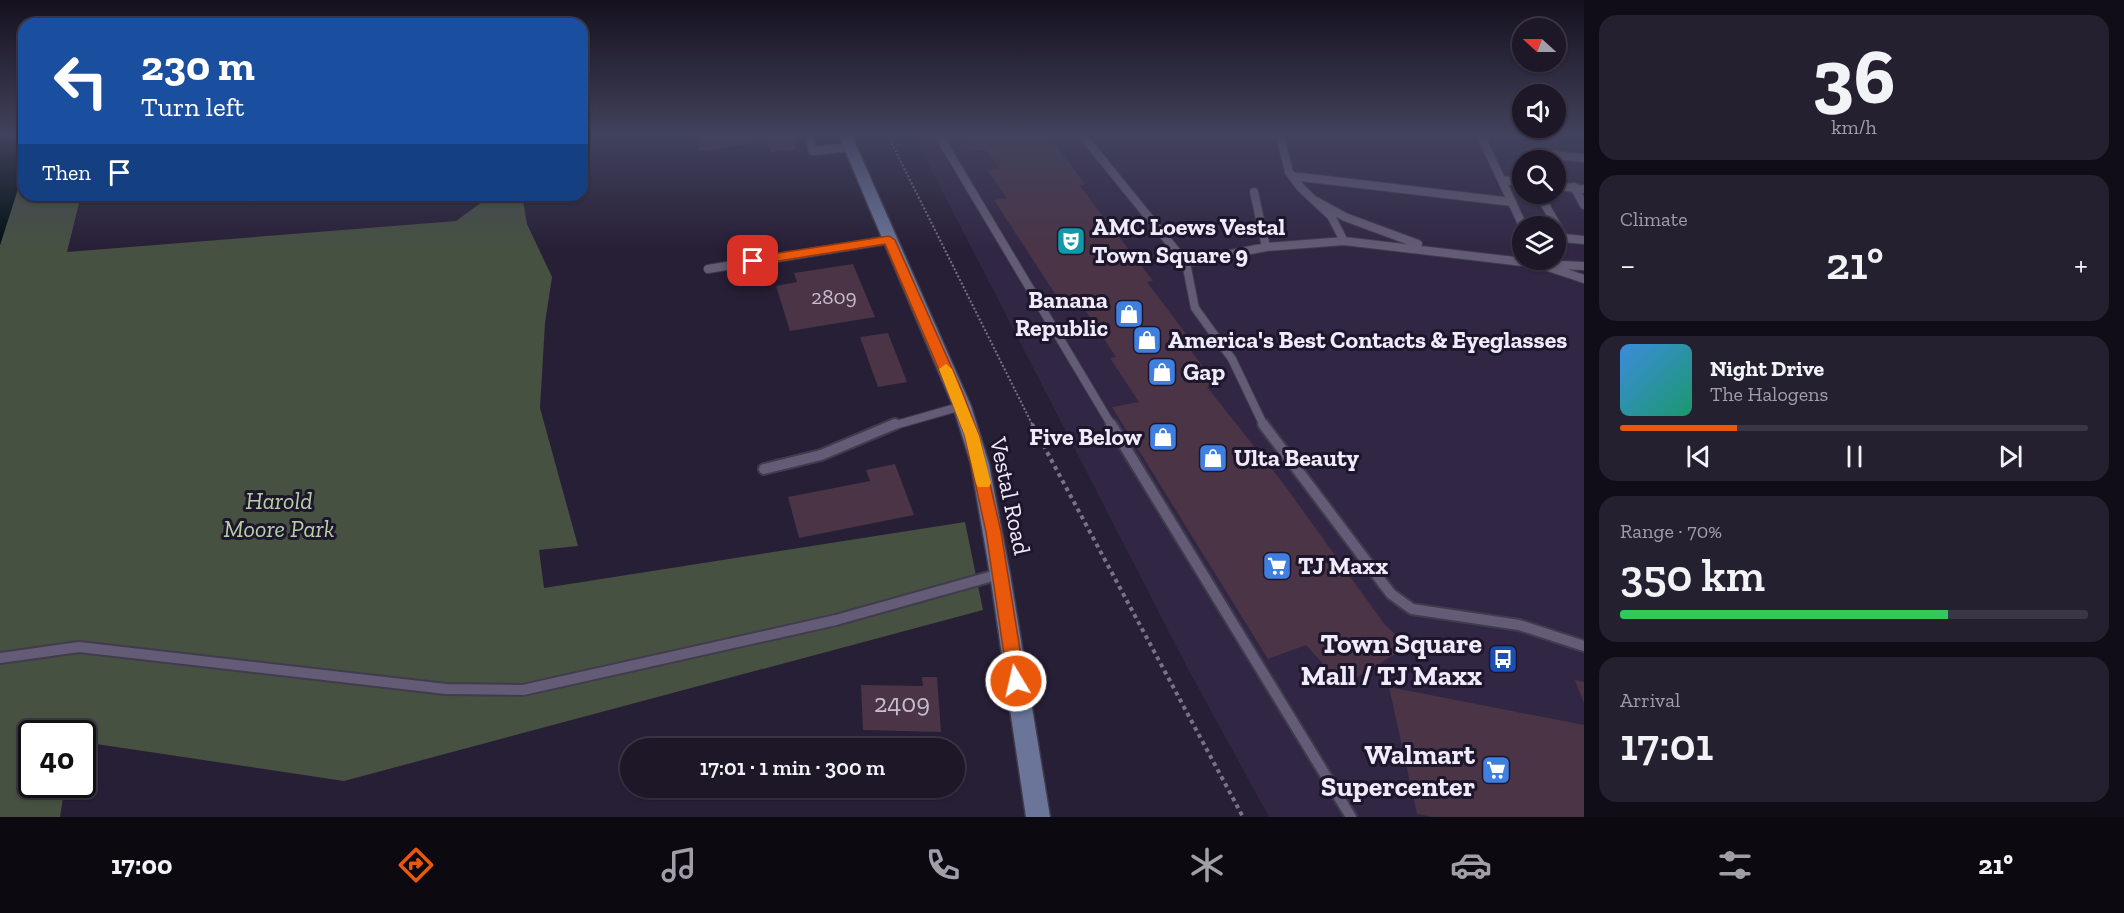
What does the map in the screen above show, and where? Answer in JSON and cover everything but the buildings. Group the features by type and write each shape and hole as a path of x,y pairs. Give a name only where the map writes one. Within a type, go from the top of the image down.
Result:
{"street":[{"name":"Vestal Road","path":"861,174 962,406 980,464 1000,573 1038,817"}],"lane":[{"path":"962,174 1351,817"},
{"path":"1114,174 1186,263 1195,308 1232,359 1263,424 1391,594 1412,609 1519,625 1584,646"},
{"path":"1499,174 1512,202"},
{"path":"1292,176 1301,188 1331,216 1344,241"},
{"path":"1292,176 1512,202"},
{"path":"1502,180 1512,181"},
{"path":"1566,187 1584,189"},
{"path":"1574,188 1584,205"},
{"path":"1254,192 1266,247"},
{"path":"1316,201 1372,228 1434,250"},
{"path":"1545,204 1564,238 1584,240"},
{"path":"708,269 889,240"},
{"path":"1186,263 1266,247 1344,241 1512,259"},
{"path":"1566,264 1584,266"},
{"path":"1560,270 1584,279"},
{"path":"764,470 821,455 903,421 962,406"},
{"path":"0,658 79,647 446,689 523,690 836,620 1000,573"}],"path":[{"path":"906,174 1010,383 1243,817"}],"shaded area":[{"path":"0,174 18,174 18,189 0,245"},
{"path":"934,174 1512,174 1512,204 1566,204 1566,174 1584,174 1584,817 1269,817 1187,667"}],"green space":[{"name":"Harold Moore Park","path":"18,189 18,201 80,201 67,252 456,221 483,201 523,201 527,224 552,277 545,323 540,408 578,546 539,550 544,588 965,522 983,610 344,781 96,744 96,720 18,720 18,798 63,798 60,817 0,817 0,245"}],"slow traffic":[{"path":"946,369 972,436 984,483"}],"place":[{"name":"AMC Loews Vestal Town Square 9","path":"1071,241"},
{"name":"Banana Republic","path":"1129,314"},
{"name":"America's Best Contacts & Eyeglasses","path":"1147,340"},
{"name":"Gap","path":"1162,372"},
{"name":"Five Below","path":"1163,437"},
{"name":"Ulta Beauty","path":"1213,458"},
{"name":"TJ Maxx","path":"1277,566"},
{"name":"Town Square Mall / TJ Maxx","path":"1503,659"},
{"name":"Walmart Supercenter","path":"1496,770"}],"route":[{"path":"753,261 889,240 962,406 972,436 980,464 993,532 1016,681"}]}
